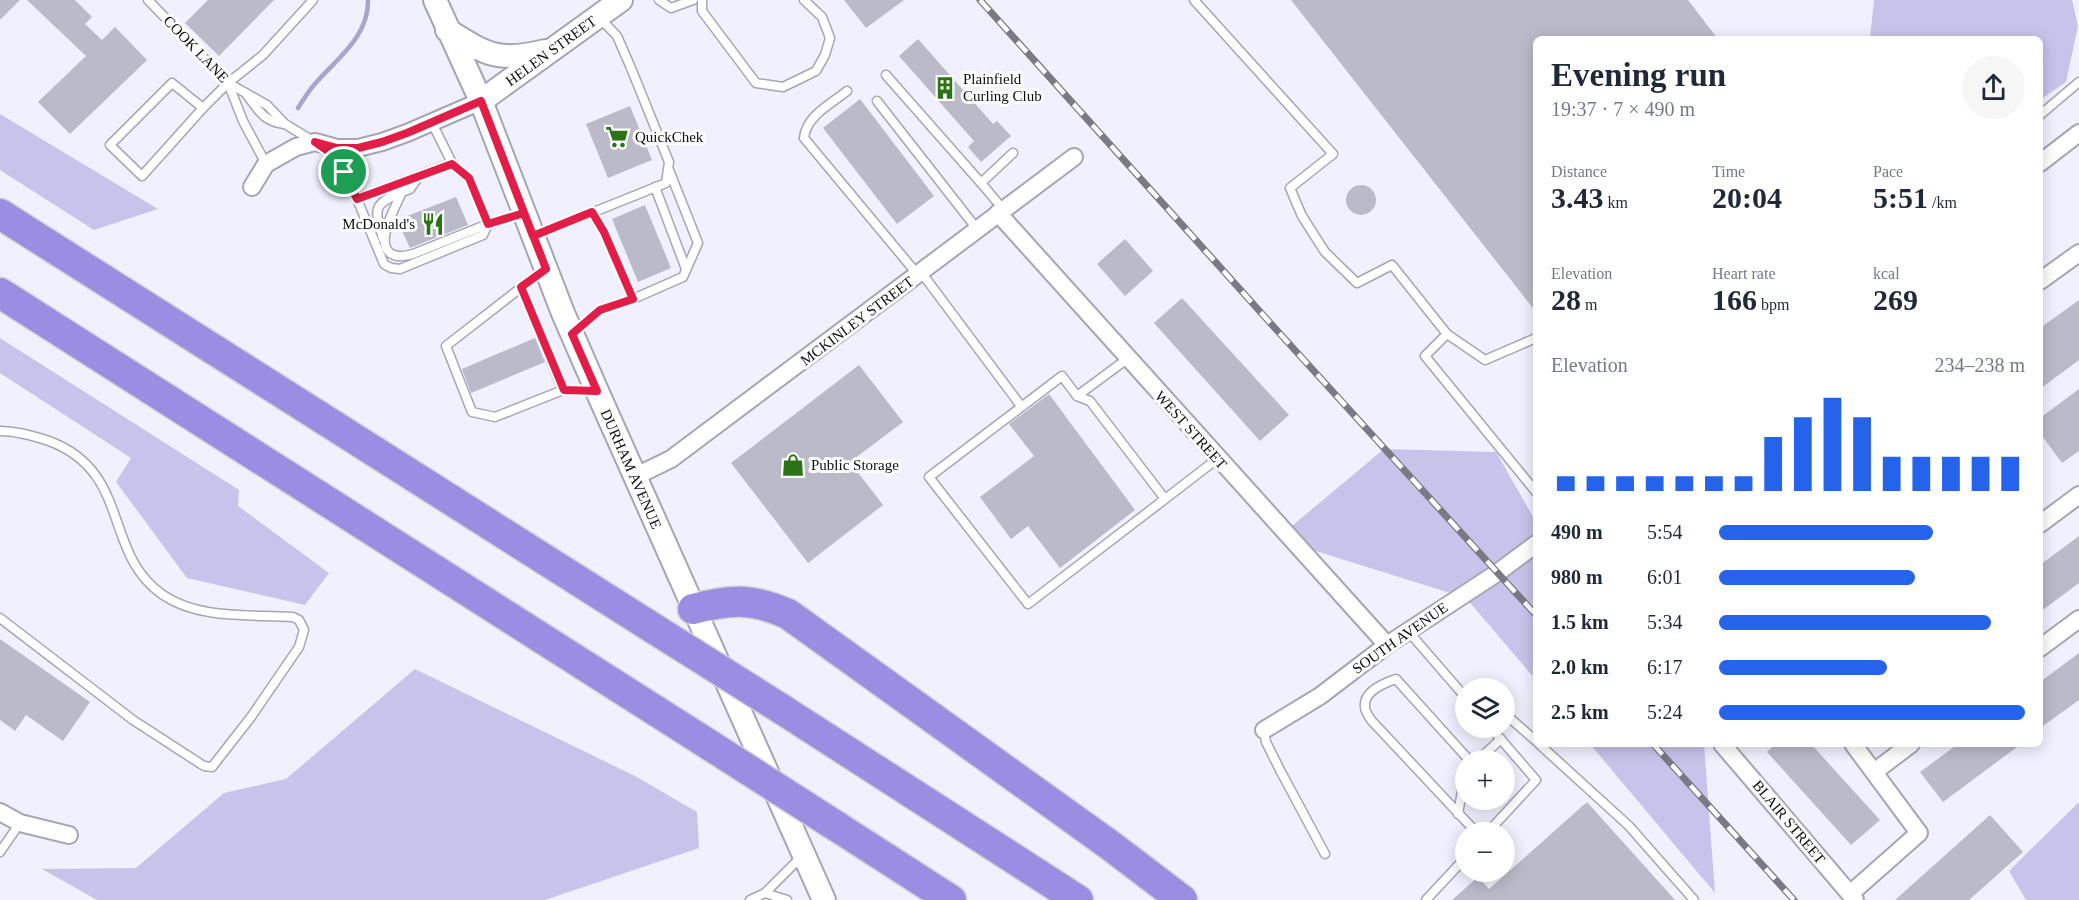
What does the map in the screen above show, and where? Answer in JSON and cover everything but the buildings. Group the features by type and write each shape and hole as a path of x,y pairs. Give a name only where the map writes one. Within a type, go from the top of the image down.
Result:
{"highway":[{"path":"0,214 783,710 1078,900"},
{"path":"0,293 951,900"},
{"path":"693,609 723,601 739,601 774,607 788,614 1111,846 1182,900"}],"main road":[{"name":"DURHAM AVENUE","path":"435,0 481,101 572,334 824,900"},
{"name":"HELEN STREET","path":"481,101 621,0"},
{"path":"447,30 493,55 521,57 555,48"}],"street":[{"path":"252,187 266,164 296,147 315,142 337,148 358,148 382,142 432,123 481,101"},
{"path":"2043,161 2079,133"},
{"name":"MCKINLEY STREET","path":"634,477 671,459 1074,157"},
{"name":"WEST STREET","path":"1000,211 1127,359 1387,645"},
{"path":"2043,279 2079,253"},
{"path":"2043,522 2079,495"},
{"name":"SOUTH AVENUE","path":"1264,730 1320,696 1387,645 1497,573 1533,546"},
{"path":"2043,646 2079,619"},
{"name":"BLAIR STREET","path":"1725,747 1853,897"},
{"path":"1853,897 1918,833 1855,747"},
{"path":"1874,772 1907,747"},
{"path":"0,812 20,824 69,835"}],"lane":[{"name":"COOK LANE","path":"148,0 228,83 267,105 285,124 335,156 357,199 384,264 400,269 477,239 483,235 488,224"},
{"path":"203,108 172,83 110,145 142,176 203,108 228,83 263,55 313,0"},
{"path":"659,0 671,8 693,0"},
{"path":"702,0 702,11 756,83 783,87 816,71 825,55 830,38 822,17 804,0"},
{"path":"1194,0 1333,154 1290,188 1302,216 1325,252 1358,282 1392,265 1448,334 1485,360 1533,339"},
{"path":"533,236 666,183 669,162 617,36 598,17"},
{"path":"886,75 981,183 1000,211"},
{"path":"2043,112 2079,82"},
{"path":"228,83 243,121 266,164"},
{"path":"847,91 810,121 805,129 804,138 920,274 1021,406"},
{"path":"877,100 976,229"},
{"path":"432,123 452,164 469,178 488,224"},
{"path":"981,183 1013,153"},
{"path":"357,199 452,164"},
{"path":"572,334 600,310 633,299 683,277 698,243 669,170"},
{"path":"419,176 410,189 383,202 377,211 377,221 384,246 396,256 405,257 488,224 524,213"},
{"path":"655,187 686,269"},
{"path":"384,246 385,232 402,192"},
{"path":"592,212 604,232 633,299"},
{"path":"546,269 446,346 472,412 495,417 564,390 597,391"},
{"path":"521,287 564,390"},
{"path":"1448,334 1425,356 1533,488"},
{"path":"1077,396 1127,359"},
{"path":"1165,499 1090,401 1077,396 1062,376 929,477 1028,604 1165,499 1217,459"},
{"path":"0,431 38,437 60,445 81,459 96,475 106,492 127,550 141,576 163,595 185,606 213,612 293,617 299,620 304,630 299,647 212,767 204,766 133,720 0,618"},
{"path":"1408,631 1455,685"},
{"path":"1460,750 1396,679 1386,682 1366,699 1364,708 1371,720 1466,822"},
{"path":"1515,722 1533,738"},
{"path":"1264,730 1266,742 1325,854"},
{"path":"1489,750 1501,739 1536,780 1497,822"},
{"path":"1543,747 1629,826 1695,900"},
{"path":"1458,814 1459,810"},
{"path":"0,852 20,824"},
{"path":"750,900 765,893 803,854"},
{"path":"1426,900 1455,869"},
{"path":"765,893 787,900"}],"shaded area":[{"path":"1874,0 2072,0 2078,26 2066,82 2043,98 2043,36 1870,36"},
{"path":"0,114 158,209 94,230 0,170"},
{"path":"0,338 239,490 238,506 329,573 305,605 187,578 116,482 131,458 0,373"},
{"path":"1384,449 1496,452 1533,517 1533,676 1466,598 1303,547 1287,530"},
{"path":"415,669 635,776 697,812 699,848 545,900 97,900 42,869 136,868 224,793 286,779"},
{"path":"1593,747 1704,747 1715,893"},
{"path":"2079,802 2079,900 2026,900 2009,871"}],"waterway":[{"path":"298,108 312,88 350,47 363,25 368,0"}],"railway":[{"path":"980,0 1533,612"},
{"path":"1656,747 1794,900"}],"place":[{"name":"Plainfield Curling Club","path":"945,88"},
{"name":"QuickChek","path":"617,137"},
{"name":"McDonald's","path":"433,224"},
{"name":"Public Storage","path":"793,465"}],"route":[{"path":"344,172 335,156 315,142 337,148 358,148 407,133 481,101 533,236 592,212 604,232 633,299 600,310 572,334 597,391 564,390 521,287 546,269 539,250 533,236 524,213 488,224 469,178 452,164 357,199 344,172"}]}
